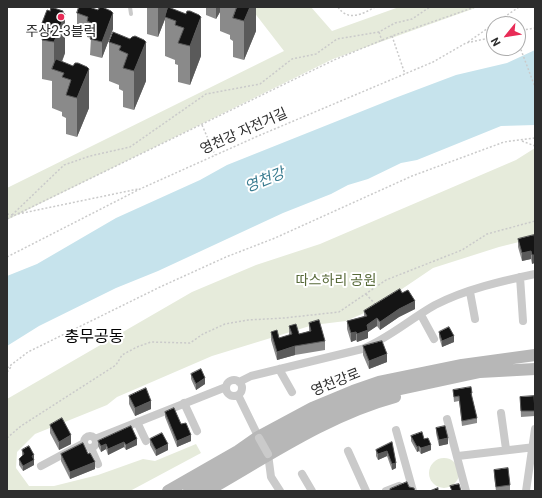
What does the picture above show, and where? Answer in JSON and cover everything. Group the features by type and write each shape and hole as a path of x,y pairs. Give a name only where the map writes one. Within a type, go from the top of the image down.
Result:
{"street":[{"name":"영천강로","path":"88,445 95,444 95,439 226,387 230,381 234,380 239,382 251,376 362,349 373,345 436,305 470,292 535,274"},
{"path":"520,277 523,321"},
{"path":"470,292 474,319"},
{"path":"420,315 434,339"},
{"name":"영천강로","path":"168,491 238,451 259,437 312,408 353,391 379,382 462,365 535,355"},
{"path":"279,369 292,392"},
{"name":"영천강로","path":"189,491 256,450 307,422 373,395 480,372 535,369"},
{"path":"207,491 268,455 319,428 388,399 456,383 535,374"},
{"path":"226,387 228,394 233,396 238,395 242,389 239,382"},
{"path":"238,395 268,455 271,477 280,491"},
{"path":"184,403 196,431"},
{"path":"501,413 506,450"},
{"path":"447,419 466,491"},
{"path":"137,422 146,441"},
{"path":"526,491 535,429"},
{"path":"396,430 413,491"},
{"path":"42,466 88,445 98,464"},
{"path":"458,456 533,447"},
{"path":"348,451 366,491"},
{"path":"302,474 312,491"},
{"path":"386,491 411,482"}],"lane":[{"path":"130,7 131,14"}],"path":[{"path":"338,7 344,14 356,16 375,7"},
{"path":"14,215 64,165 90,156 130,147 206,94 260,84 287,62 316,54 337,40 379,32 395,23 412,19 430,7"},
{"path":"7,219 334,60 392,36 475,7"},
{"path":"506,16 519,7"},
{"path":"466,44 486,30"},
{"path":"379,32 382,40"},
{"path":"392,36 405,74"},
{"name":"영천강 자전거길","path":"7,257 140,189 215,155 434,62 466,44 486,39"},
{"path":"523,56 535,87"},
{"path":"202,125 215,155"},
{"path":"7,372 28,352 160,287 226,257 275,238 412,176 504,142 535,138"},
{"path":"520,140 535,146"},
{"path":"7,214 14,215 140,189"},
{"path":"7,438 21,426 116,365 122,355 137,347 151,342 190,343 203,334 233,322 339,312 386,280 462,250 487,234 535,221"},
{"path":"366,294 380,309"},
{"path":"7,368 12,366"}],"green space":[{"path":"250,7 311,7 332,31 399,7 478,7 333,59 7,220 7,188 284,51"},
{"name":"따스하리 공원","path":"535,148 535,238 499,247 433,268 371,310 346,321 313,325 212,356 117,397 107,405 35,434 17,452 16,468 29,486 54,486 98,475 143,459 155,461 196,444 201,453 130,491 7,491 7,399 192,292 256,265 320,244 516,160"},
{"path":"444,458 455,462 459,473 455,484 444,488 433,484 429,473 433,462"}],"water":[{"name":"영천강","path":"535,50 535,125 501,126 417,160 401,163 368,179 348,185 331,194 283,213 158,271 116,288 39,326 7,346 7,276 37,264 116,218 200,180 227,165 456,75 507,63 522,56 526,56 526,54"}],"building":[{"path":"79,7 89,7 98,10 102,7 113,13 102,42 90,39 96,25 87,21 88,17 77,13"},
{"path":"168,7 186,14 187,11 190,11 201,17 190,46 178,43 184,28 175,25 176,21 165,17"},
{"path":"237,7 250,7 244,21 233,18"},
{"path":"51,8 63,11 65,14 54,42 42,40 48,25 42,23 47,10 50,11"},
{"path":"113,32 130,39 135,36 146,42 134,71 123,68 128,54 119,50 121,46 109,42"},
{"path":"56,59 73,66 75,63 78,63 89,69 77,98 66,95 71,80 62,77 64,73 52,69"},
{"path":"534,235 535,255 532,255 531,251 522,253 518,239"},
{"path":"400,289 402,293 408,290 415,301 399,309 380,322 377,318 367,325 368,330 357,334 356,332 351,333 347,321 367,316 364,311"},
{"path":"319,320 325,341 295,346 277,352 271,332 277,330 279,338 292,334 289,326 296,324 299,334 311,331 309,323"},
{"path":"449,327 454,336 442,341 439,332"},
{"path":"382,341 387,354 369,361 363,346"},
{"path":"201,369 205,378 196,384 191,374"},
{"path":"471,387 477,418 462,421 459,396 454,397 453,390"},
{"path":"146,388 151,401 135,408 129,396"},
{"path":"534,396 535,411 521,411 520,397"},
{"path":"174,408 181,424 186,423 191,435 177,441 165,412"},
{"path":"62,418 71,435 59,442 50,425"},
{"path":"131,426 137,439 126,445 124,442 108,449 106,444 101,446 98,441"},
{"path":"445,426 448,438 439,440 436,428"},
{"path":"422,432 424,439 428,438 431,445 421,448 419,446 417,447 411,436"},
{"path":"162,433 168,444 156,450 150,439"},
{"path":"392,442 396,463 392,464 387,451 378,454 376,450"},
{"path":"83,443 88,454 90,453 95,462 70,472 61,454"},
{"path":"29,446 34,455 32,456 34,460 23,466 19,459 24,454 22,450"},
{"path":"508,468 510,485 496,487 494,470"},
{"path":"407,482 409,487 414,488 415,491 390,491 390,489"},
{"path":"459,484 461,491 452,491 450,486"},
{"path":"438,488 438,491 430,491"}],"place":[{"name":"주상2-3블럭","path":"61,17"}],"district":[{"name":"충무공동","path":"94,338"}]}
